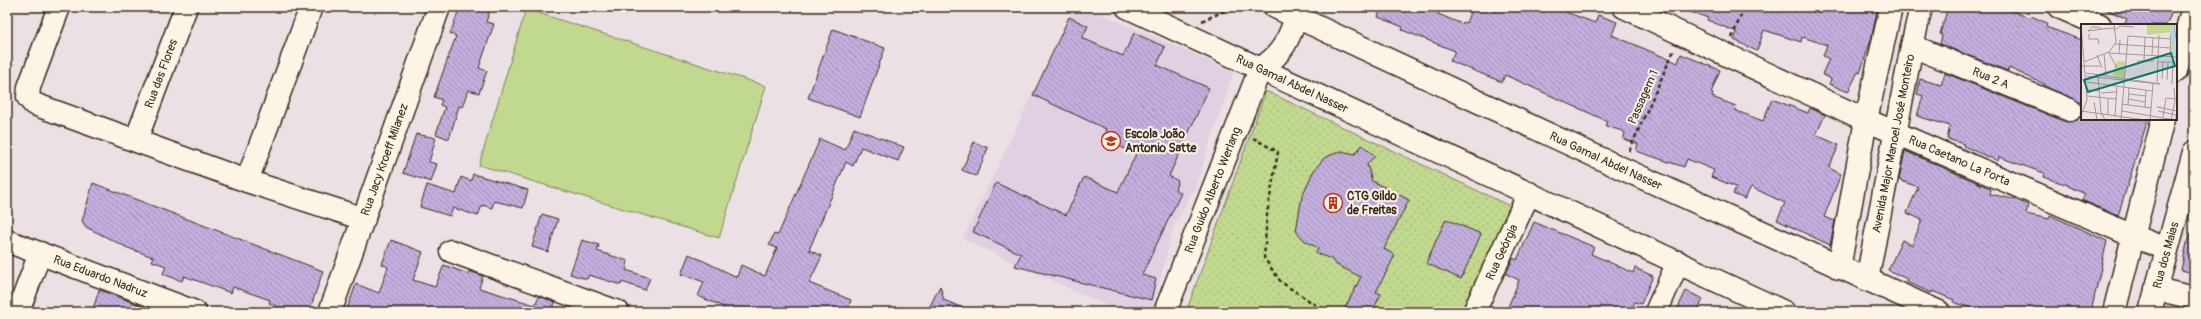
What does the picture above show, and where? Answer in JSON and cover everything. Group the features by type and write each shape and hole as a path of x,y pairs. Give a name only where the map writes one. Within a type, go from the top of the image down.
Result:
{"street":[{"path":"59,7 29,87 28,97 34,104 247,181 364,219"},
{"name":"Rua das Flores","path":"136,140 186,7"},
{"path":"247,181 311,7"},
{"name":"Rua Jacy Kroeff Milanez","path":"330,312 439,7"},
{"name":"Rua Gamal Abdel Nasser","path":"1127,7 1784,312"},
{"name":"Rua Gamal Abdel Nasser","path":"1275,7 1298,12 1622,168 1839,268 1939,312"},
{"name":"Rua Caetano La Porta","path":"1624,7 1895,133 2133,236 2167,249"},
{"path":"1839,268 1866,120 1891,7"},
{"name":"Avenida Major Manoel José Monteiro","path":"1867,280 1912,46 1921,7"},
{"path":"2059,7 2098,24"},
{"path":"2181,63 2193,7"},
{"path":"1260,69 1282,50 1298,12"},
{"name":"Rua 2 A","path":"1912,46 2070,110"},
{"name":"Rua Guido Alberto Werlang","path":"1165,312 1260,69"},
{"path":"2114,312 2164,120"},
{"name":"Rua dos Maias","path":"2150,312 2194,152"},
{"name":"Rua Geórgia","path":"1474,312 1529,193"},
{"name":"Rua Eduardo Nadruz","path":"7,241 188,311"},
{"path":"451,251 618,312"},
{"path":"18,312 40,253"},
{"path":"1656,312 1678,262"},
{"path":"2156,289 2194,298"}],"path":[{"path":"1180,31 1233,7"},
{"path":"1725,55 1744,7"},
{"name":"Passagem 1","path":"1622,168 1681,34"},
{"path":"1236,128 1278,152 1267,214 1264,258 1281,282 1317,306 1321,312"}],"shaded area":[{"name":"Escola João Antonio Satte","path":"1074,7 1084,7 1234,71 1195,188 1173,228 1152,312 1120,312 963,239"}],"green space":[{"path":"526,9 766,86 719,238 479,165"},
{"path":"1266,91 1512,207 1462,312 1186,312"}],"building":[{"path":"460,7 491,7 486,22 494,24 479,68 487,71 479,93 468,90 462,107 459,106 449,139 436,134 445,107 440,105 442,100 434,97 456,36 450,34"},
{"path":"1381,7 1441,7 1438,14 1462,24 1463,22 1466,23 1472,7 1553,7 1595,23 1598,15 1617,22 1612,35 1678,63 1681,54 1720,70 1711,93 1713,94 1712,97 1736,106 1734,110 1763,121 1772,99 1808,113 1810,108 1825,115 1816,135 1839,145 1829,168 1841,174 1824,217 1835,221 1830,245 1777,220 1785,203 1751,187 1745,199 1733,194 1736,187 1711,177 1714,170 1687,159 1684,167 1636,151 1638,144 1623,139 1625,134 1623,131 1605,126 1607,121 1505,75 1502,82 1450,61 1455,51 1402,30 1403,27 1378,17"},
{"path":"1682,7 1878,7 1871,40 1860,73 1858,72 1848,92 1829,84 1831,79 1822,74 1829,59 1823,56 1827,45 1802,37 1801,42 1764,30 1757,51 1734,40 1737,32 1707,20 1708,18 1682,9"},
{"path":"1948,7 2002,7 2030,18 2031,16 2047,23 2046,27 2081,40 2081,106 2075,99 2044,86 2044,84 2009,68 2008,71 1940,44 1942,35 1940,34"},
{"path":"2101,7 2163,7 2173,10 2166,24 2124,24 2127,19"},
{"name":"Escola João Antonio Satte","path":"1069,17 1088,26 1082,38 1123,56 1134,33 1165,47 1157,65 1209,88 1169,176 1178,181 1175,189 1181,193 1142,275 1156,279 1151,300 1015,266 1021,254 973,232 996,183 1066,215 1084,177 1118,192 1136,154 1102,138 1106,129 1033,95"},
{"path":"833,29 885,48 860,117 808,98"},
{"path":"1945,73 2066,122 2077,120 2081,114 2081,120 2148,120 2118,216 2082,200 2085,194 2068,185 2043,177 2044,173 1999,157 1998,161 1963,146 1964,144 1947,139 1950,126 1917,116 1923,96 1917,94 1920,79 1941,85"},
{"path":"854,128 904,147 898,161 861,147 853,166 846,162 809,250 822,256 809,283 851,300 847,312 722,312 724,307 698,296 704,282 681,274 689,254 737,277 741,265 765,276 777,248 769,245 774,234 778,235 820,139 845,150"},
{"path":"416,134 436,138 429,162 437,164 431,182 403,173"},
{"path":"974,142 988,148 976,176 962,170"},
{"path":"1362,145 1375,156 1367,164 1372,181 1409,200 1384,249 1395,255 1376,292 1381,294 1372,312 1353,312 1345,308 1361,277 1335,264 1331,259 1316,253 1318,248 1305,241 1296,231 1302,196 1313,172 1324,158 1341,151 1355,154"},
{"path":"1905,151 1991,189 1990,194 2017,200 2028,205 2026,214 2049,219 2050,215 2107,241 2091,312 1973,312 1974,309 1953,302 1954,300 1906,282 1907,279 1888,270 1902,240 1912,245 1922,220 1907,213 1918,187 1899,180"},
{"path":"473,174 528,190 523,208 494,201 492,208 482,205 478,216 453,208 450,216 420,207 427,185 456,194 461,177 471,181"},
{"path":"93,183 323,271 309,312 292,312 269,303 270,300 233,287 231,293 184,276 182,281 163,274 166,266 152,261 153,257 128,248 86,227 82,221"},
{"path":"542,214 558,219 548,252 532,247"},
{"path":"1446,219 1481,234 1461,279 1426,263"},
{"path":"1534,222 1594,247 1591,254 1633,273 1635,268 1653,276 1641,304 1635,302 1630,312 1506,312 1519,280 1506,274 1513,258 1517,260"},
{"path":"2189,234 2194,234 2194,273 2181,270"},
{"path":"391,240 423,252 413,280 435,287 444,265 468,274 469,271 483,276 479,288 535,305 539,296 555,302 552,312 346,312 356,284 379,293 388,267 382,264"},
{"path":"582,240 599,245 597,251 628,261 626,270 650,278 645,290 622,282 621,285 589,275 587,279 570,274"},
{"path":"940,286 944,300 972,312 927,312"},
{"path":"99,290 124,299 157,312 92,312"},
{"path":"1686,291 1703,299 1697,312 1676,312"}],"place":[{"name":"Escola João Antonio Satte","path":"1111,141"},
{"name":"CTG Gildo de Freitas","path":"1333,203"}]}
